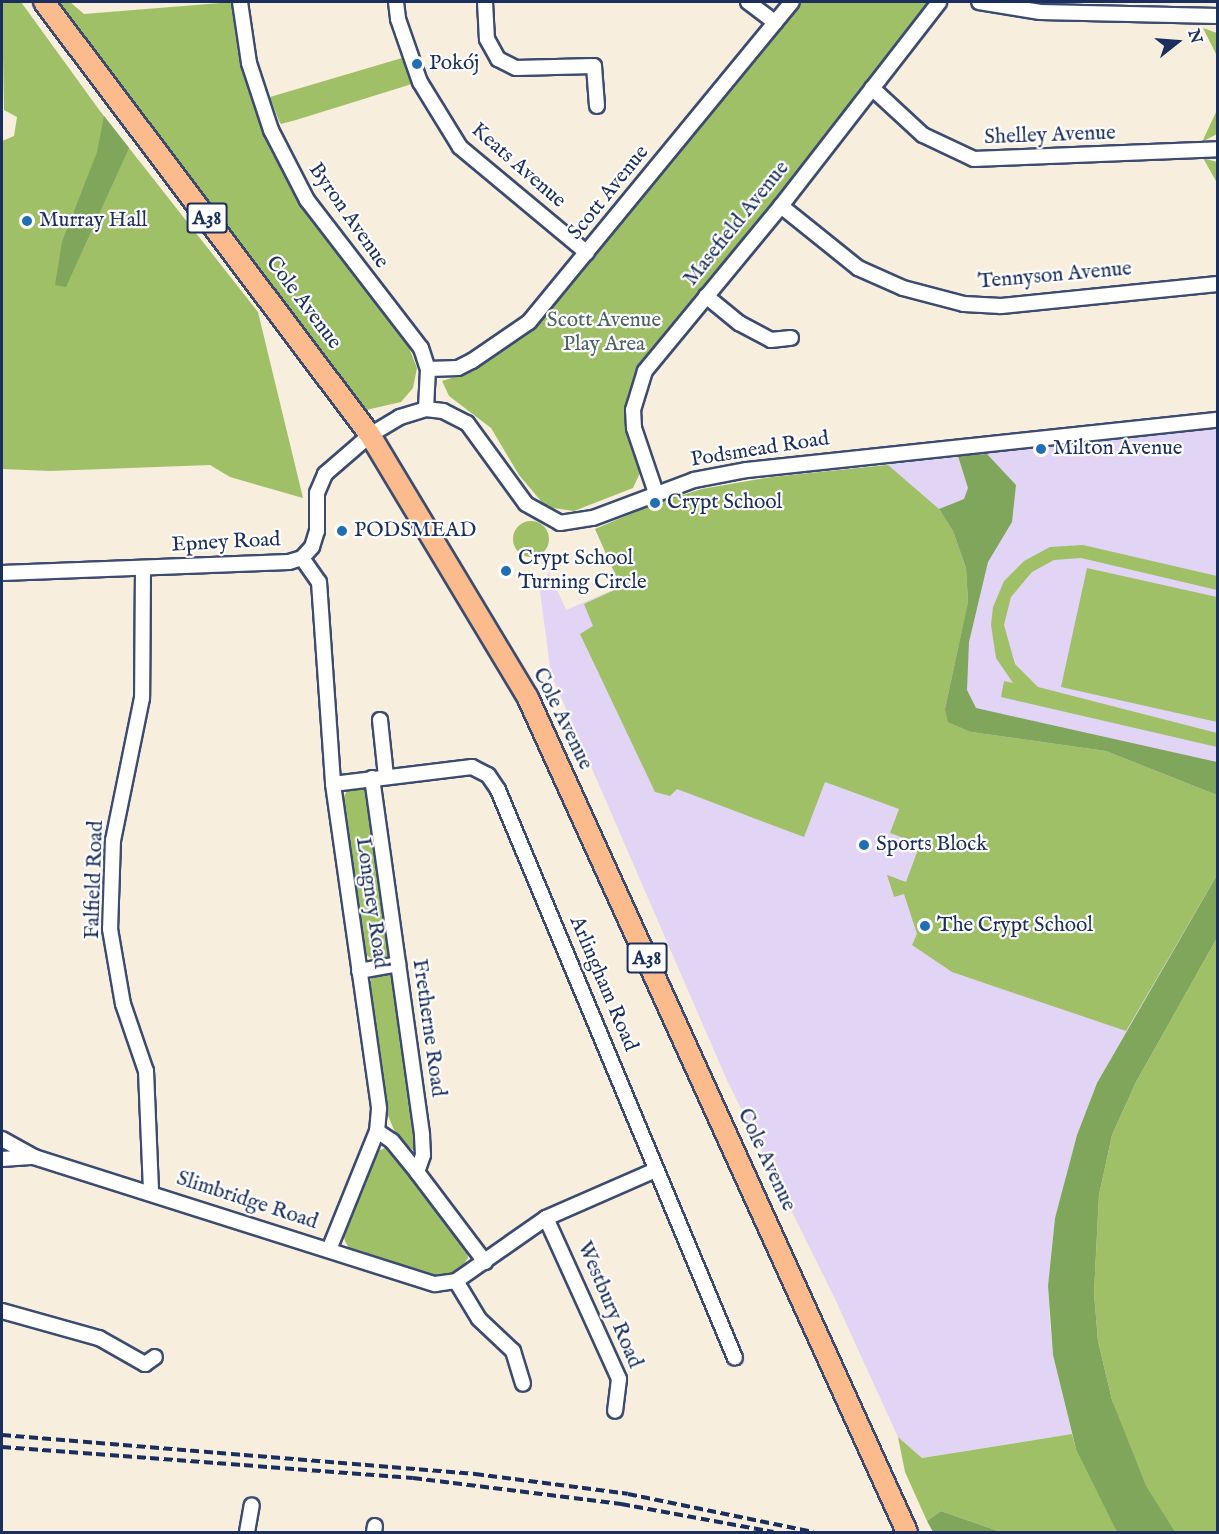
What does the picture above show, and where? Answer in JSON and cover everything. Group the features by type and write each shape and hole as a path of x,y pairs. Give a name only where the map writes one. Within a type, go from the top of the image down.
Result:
{"highway":[{"name":"Cole Avenue","path":"44,2 370,435 528,698 907,1533"}],"street":[{"name":"Byron Avenue","path":"240,2 249,63 260,99 296,183 421,348 428,369 426,409"},
{"name":"Keats Avenue","path":"396,2 398,19 420,82 460,147 587,253"},
{"path":"485,2 487,39 498,59 516,68 594,66 597,106"},
{"path":"748,2 775,22"},
{"name":"Scott Avenue","path":"428,369 458,368 529,322 792,2"},
{"name":"Masefield Avenue","path":"656,493 634,428 633,410 645,371 781,206 939,2"},
{"path":"979,2 1016,6 1218,16"},
{"name":"Shelley Avenue","path":"872,88 923,135 974,159 1218,149"},
{"name":"Tennyson Avenue","path":"781,206 858,268 903,288 964,304 1001,306 1218,284"},
{"path":"706,296 739,322 771,340 791,338"},
{"path":"370,435 400,417 426,409"},
{"name":"Podsmead Road","path":"426,409 443,411 467,423 526,504 560,523 594,518 656,493 715,476 787,465 1218,420"},
{"name":"Epney Road","path":"2,573 289,562 302,558 312,547 317,531 317,493 325,474 370,435"},
{"name":"Longney Road","path":"302,558 319,582 333,784 379,1109 377,1131 329,1250"},
{"name":"Falfield Road","path":"143,568 142,699 113,840 110,929 123,1004 146,1071 152,1192"},
{"name":"Fretherne Road","path":"380,720 379,777 398,964 422,1136 423,1155 417,1172"},
{"name":"Arlingham Road","path":"333,784 472,767 488,775 498,790 735,1358"},
{"path":"359,971 398,964"},
{"path":"377,1131 392,1141 485,1262"},
{"name":"Slimbridge Road","path":"2,1139 34,1157 152,1192 329,1250 451,1283"},
{"name":"Slimbridge Road","path":"2,1159 34,1157"},
{"path":"522,1384 513,1351 479,1319 451,1283 485,1262 546,1218 656,1170"},
{"name":"Westbury Road","path":"546,1218 620,1379 615,1411"},
{"path":"2,1311 99,1338 148,1365"},
{"path":"247,1533 252,1505"}],"shaded area":[{"name":"The Crypt School","path":"1217,429 1217,875 1097,1083 1077,1135 1055,1218 1048,1286 1050,1323 1053,1355 1072,1434 922,1458 898,1437 835,1299 726,1078 551,674 540,591 549,572 566,610 620,587 595,529 654,504 702,489 772,477"}],"green space":[{"path":"2,2 21,2 100,111 258,312 303,498 230,477 210,465 50,471 2,469 2,141 14,136 17,117 4,110"},
{"path":"55,2 70,2 84,14 233,2 245,76 271,151 300,201 408,345 417,368 413,388 401,402 366,410"},
{"name":"Scott Avenue Play Area","path":"802,2 929,2 905,39 637,371 627,413 640,473 633,488 574,511 546,507 519,475 491,428 449,396 442,381 473,371 533,327"},
{"path":"1203,28 1217,33 1217,56"},
{"path":"402,58 412,84 296,120 281,124 279,121 270,97"},
{"path":"1217,110 1217,134 1202,142"},
{"path":"104,116 129,148 66,287 55,285 62,242 97,152"},
{"path":"1203,158 1217,162 1217,183 1212,174"},
{"path":"987,454 1016,485 1012,522 988,562 969,642 967,690 976,708 1217,762 1217,795 1106,751 971,732 948,722 945,709 968,602 966,568 953,531 939,509 964,499 968,488 958,456"},
{"path":"888,465 939,509 953,531 966,568 968,603 945,709 971,732 1106,751 1217,795 1217,875 1126,1031 952,972 912,945 917,934 904,894 894,897 887,875 906,882 920,844 890,833 899,809 825,782 804,837 677,789 670,796 655,792 580,634 593,626 584,604 621,587 595,529 654,504 702,489 772,477"},
{"path":"531,521 544,526 549,539 544,552 531,557 518,552 513,539 518,526"},
{"path":"1083,545 1217,576 1217,590 1081,558 1054,560 1032,572 1011,597 1004,625 1015,664 1038,687 1217,733 1217,747 1001,697 1004,681 1013,683 996,658 991,625 993,607 1004,581 1024,561 1050,547"},
{"path":"1087,568 1217,597 1217,722 1061,687"},
{"path":"363,786 367,791 390,951 389,959 384,961 375,961 362,952 341,801 349,788"},
{"path":"1217,875 1217,938 1136,1082 1112,1135 1099,1195 1094,1293 1098,1341 1112,1400 1146,1486 1175,1532 1117,1532 1076,1449 1053,1355 1048,1286 1055,1218 1077,1135 1097,1083"},
{"path":"1217,938 1217,1532 1001,1532 941,1511 927,1521 905,1472 898,1437 922,1458 1072,1434 1076,1449 1127,1443 1112,1400 1098,1341 1094,1293 1099,1195 1112,1135 1136,1082"},
{"path":"387,972 395,979 418,1145 413,1150 397,1137 384,1106 367,987 373,976"},
{"path":"387,1147 392,1148 466,1244 468,1258 460,1270 446,1278 350,1250 345,1241 343,1232 376,1152"},
{"path":"941,1511 1001,1532 933,1532 927,1521"}],"railway":[{"path":"2,1435 475,1474 628,1494 813,1532"},
{"path":"2,1447 413,1478 621,1504 773,1532"}],"place":[{"name":"Pokój","path":"417,64"},
{"name":"Murray Hall","path":"27,221"},
{"name":"Milton Avenue","path":"1041,449"},
{"name":"Crypt School","path":"655,503"},
{"name":"PODSMEAD","path":"342,531"},
{"name":"Crypt School Turning Circle","path":"506,571"},
{"name":"Sports Block","path":"864,845"},
{"name":"The Crypt School","path":"925,926"}]}
